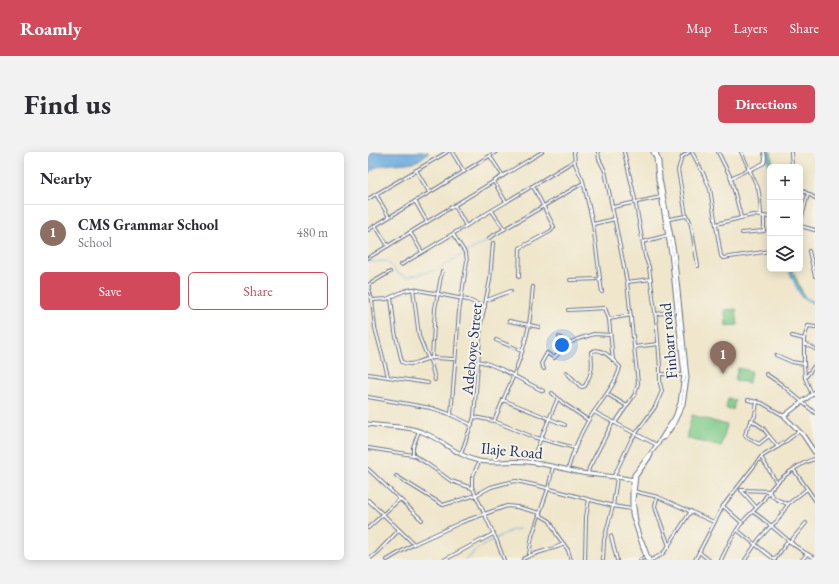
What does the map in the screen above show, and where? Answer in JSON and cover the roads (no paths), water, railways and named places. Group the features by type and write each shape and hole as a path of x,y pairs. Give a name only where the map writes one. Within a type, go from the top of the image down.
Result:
{"main road":[{"name":"Finbarr road","path":"648,559 631,509 635,472 657,445 671,424 678,410 682,394 684,375 673,252 661,197 655,152"},
{"name":"Finbarr road","path":"634,480 673,425 683,404 687,378 673,252 660,179 659,162 655,152"},
{"path":"815,392 784,416 808,441 815,453"},
{"name":"Ilaje Road","path":"368,424 419,431 440,440 461,454 479,461 531,462 588,474 634,480"},
{"name":"Finbarr road","path":"633,491 634,513 648,559"}],"street":[{"path":"368,199 447,152"},
{"path":"452,152 464,172"},
{"path":"368,230 496,152"},
{"path":"368,258 542,152"},
{"path":"574,152 574,161 584,183 593,224 602,292"},
{"path":"588,474 589,468 614,423 635,394 638,383 627,282 605,171 599,159 598,152"},
{"path":"603,560 604,540 612,506 616,477 631,440 655,407 662,394 651,279 645,256 636,202 624,152"},
{"path":"698,266 690,221 686,216 678,170 682,157 691,152 708,184 720,254 722,258 767,252"},
{"path":"718,152 731,178 741,217"},
{"path":"741,152 758,188 764,232 742,233"},
{"path":"731,178 764,163 764,152"},
{"path":"791,152 792,164"},
{"path":"490,156 503,176"},
{"path":"402,265 574,161"},
{"path":"416,170 429,192"},
{"path":"494,182 506,202"},
{"path":"489,238 584,183"},
{"path":"519,277 520,248 554,228 554,225 533,186"},
{"path":"803,191 815,198"},
{"path":"376,194 390,217"},
{"path":"803,213 808,194"},
{"path":"613,207 661,197"},
{"path":"414,202 427,222"},
{"path":"454,206 466,226"},
{"path":"492,211 504,230"},
{"path":"668,219 686,216"},
{"path":"716,224 741,217 767,217"},
{"path":"593,224 615,219"},
{"path":"376,225 388,246"},
{"path":"803,226 815,230"},
{"path":"410,232 422,252"},
{"path":"451,415 458,312 466,265 465,253 453,234"},
{"path":"643,242 669,234"},
{"name":"Adeboye Street","path":"461,454 474,416 482,317 487,300 492,268 493,243"},
{"path":"809,250 815,276"},
{"path":"388,376 375,328 372,300 368,285 390,272"},
{"path":"435,380 430,358 432,332 442,272"},
{"path":"570,280 600,279"},
{"path":"627,282 651,279"},
{"path":"494,421 514,375 522,351 529,325 532,287"},
{"path":"372,300 390,298 404,291 413,289 473,301 485,307"},
{"path":"413,289 419,336 425,351 430,358"},
{"path":"487,300 511,291"},
{"path":"390,298 395,332 402,362 412,364 430,358 455,359"},
{"path":"568,310 605,308 609,319 613,361"},
{"path":"655,314 678,311"},
{"path":"609,319 631,315"},
{"path":"509,321 539,327"},
{"path":"812,394 805,378 804,338 808,326 815,327"},
{"path":"544,369 542,364 546,354 548,353 554,358 569,343 594,334 610,336"},
{"path":"792,336 804,338"},
{"path":"559,337 569,343"},
{"path":"496,340 522,351"},
{"path":"634,347 658,344"},
{"path":"805,344 815,349"},
{"path":"566,372 575,382 583,387 592,370 592,351 600,350 619,366 620,369 607,394 588,420 575,448 568,470"},
{"path":"776,355 792,362 804,364"},
{"path":"478,361 492,365 514,375 528,382 535,388 543,391"},
{"path":"805,378 815,365"},
{"path":"368,374 428,383"},
{"path":"660,374 684,375"},
{"path":"766,374 781,384 815,413"},
{"path":"552,393 588,420"},
{"path":"607,394 627,406"},
{"path":"368,397 432,408 472,425"},
{"path":"531,462 558,398"},
{"path":"503,400 565,425"},
{"path":"748,400 757,401 776,410 784,416"},
{"path":"757,401 754,416 745,435 759,444 769,436"},
{"path":"594,412 657,445"},
{"path":"474,416 494,421 540,440 575,448"},
{"path":"751,420 763,428 778,447"},
{"path":"413,455 413,447 419,431"},
{"path":"695,560 723,506 760,457 778,447 799,431"},
{"path":"368,448 413,455 451,481 472,488"},
{"path":"760,457 777,483"},
{"path":"721,560 742,523 756,507 761,504 777,483 807,461 815,459"},
{"path":"479,461 472,478 472,488 497,541 503,560"},
{"path":"529,555 532,536 554,466"},
{"path":"368,469 422,520"},
{"path":"794,470 815,500"},
{"path":"396,476 443,505 511,482 523,482 612,506 631,509"},
{"path":"738,488 756,507"},
{"path":"745,560 755,544 782,515 788,504 807,489"},
{"path":"741,490 769,492 775,498 788,504"},
{"path":"633,491 657,497 714,522"},
{"path":"657,497 655,506 669,546"},
{"path":"368,528 400,499"},
{"path":"368,500 414,544"},
{"path":"584,560 586,517 589,500"},
{"path":"387,560 414,544 462,522 507,506 517,507 540,514 550,521 557,535 564,544 571,560"},
{"path":"723,506 742,523"},
{"path":"640,560 661,555 669,546 691,511"},
{"path":"753,512 761,517 798,549 815,558"},
{"path":"737,530 775,560 806,523"},
{"path":"368,560 377,553 399,530"},
{"path":"444,560 494,535"},
{"path":"611,536 617,560"},
{"path":"522,559 529,555 564,544"},
{"path":"699,552 709,560"},
{"path":"802,560 807,554"}],"water":[{"path":"368,152 429,152 419,160 413,162 377,167 368,175"}],"waterway":[{"path":"768,152 770,164"},
{"path":"368,262 386,261 397,273 407,277 437,270 579,188"},
{"path":"791,272 801,294 809,301 815,303"},
{"path":"465,560 470,557 475,550 512,530 519,529"}],"place":[{"name":"CMS Grammar School","path":"723,374"}]}
